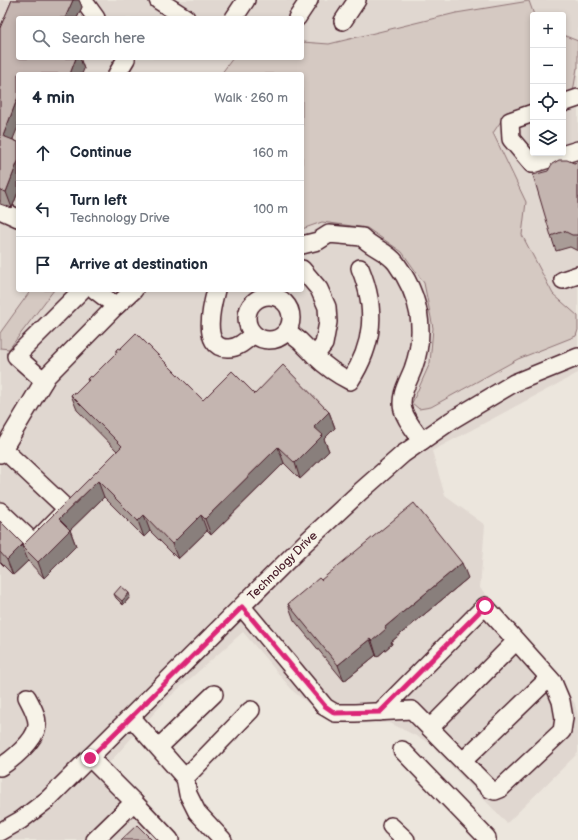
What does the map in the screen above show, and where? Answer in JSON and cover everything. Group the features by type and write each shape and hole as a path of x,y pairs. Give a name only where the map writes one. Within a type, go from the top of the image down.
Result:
{"street":[{"path":"83,0 95,16"},
{"path":"158,0 183,16"},
{"path":"235,16 245,0"},
{"path":"298,16 309,0"},
{"path":"343,21 357,0"},
{"path":"119,72 125,60"},
{"path":"566,102 578,98"},
{"path":"530,114 510,121 510,139 532,164 578,150"},
{"path":"0,210 16,217"},
{"path":"310,243 329,234 362,237 368,244 380,250 394,261 407,280 415,296 420,318 420,337 414,367 402,396 403,410 422,441"},
{"path":"287,331 304,344 325,366 336,374 350,381 366,351 372,318 368,293 360,268"},
{"path":"304,271 319,289 327,307 328,322 324,344 315,356"},
{"path":"44,381 16,356 80,292"},
{"path":"98,292 116,306"},
{"path":"0,511 34,543 68,509 2,452 47,376 132,292"},
{"path":"216,292 210,328 216,346 230,348 246,341 253,334"},
{"path":"263,293 281,299 290,309 292,316 291,323 287,331 278,339 264,340 253,334 248,327 246,320 250,306 263,293"},
{"name":"Technology Drive","path":"0,832 21,820 47,800 306,542 403,454 452,420 514,383 578,357"},
{"path":"242,607 325,706 335,713 380,712 412,710 490,789 495,791 500,789 562,731 564,718 561,701 553,682 485,606 380,712"},
{"path":"430,728 516,641"},
{"path":"463,761 549,678"},
{"path":"160,747 214,694"},
{"path":"0,767 12,760 30,741 37,726 34,711 27,697"},
{"path":"185,778 251,710"},
{"path":"131,717 160,747 185,778 188,794 197,812 223,840"},
{"path":"402,750 488,840"},
{"path":"90,758 170,840"},
{"path":"96,840 134,802"},
{"path":"391,826 406,840"}],"shaded area":[{"path":"0,0 578,0 578,373 432,451 445,496 485,525 480,588 548,660 575,704 578,717 578,753 507,823 428,742 390,723 334,724 294,692 243,632 166,700 109,763 182,840 0,840"},
{"path":"529,1 533,12 530,12 530,108 503,118 493,133 526,202 522,235 553,294 578,316 578,330 576,336 518,359 431,407 419,409 412,403 430,363 433,328 424,283 402,252 367,228 322,222 304,228 304,72 222,72 232,60 304,60 304,42 329,44 456,13"},
{"path":"566,36 578,41 578,68 573,92 566,95"},
{"path":"30,292 52,292 9,349 0,348 0,333"}],"building":[{"path":"12,0 73,0 66,16 16,16 16,60 75,60 71,72 16,72 16,102 3,136 16,141 16,166 6,192 0,190 0,28"},
{"path":"559,160 567,160 574,163 578,162 578,235 572,235 564,231 551,236 533,175 548,171 552,164"},
{"path":"136,333 203,400 232,371 255,394 283,365 329,412 314,427 323,435 295,463 278,447 205,519 201,515 172,544 144,515 138,521 98,481 59,519 70,530 38,562 22,546 122,446 71,395 74,392 75,394 89,380 87,379 90,376 92,377 117,352 116,350 118,348 120,349"},
{"path":"414,503 462,563 385,627 386,629 372,641 370,639 338,665 288,604 319,578 321,580"},
{"path":"0,521 23,544 7,560 0,552"},
{"path":"121,586 129,593 122,601 114,594"},
{"path":"137,825 152,840 121,840"}],"route":[{"path":"90,758 242,607 325,706 335,713 355,713 380,712 485,606"}]}
